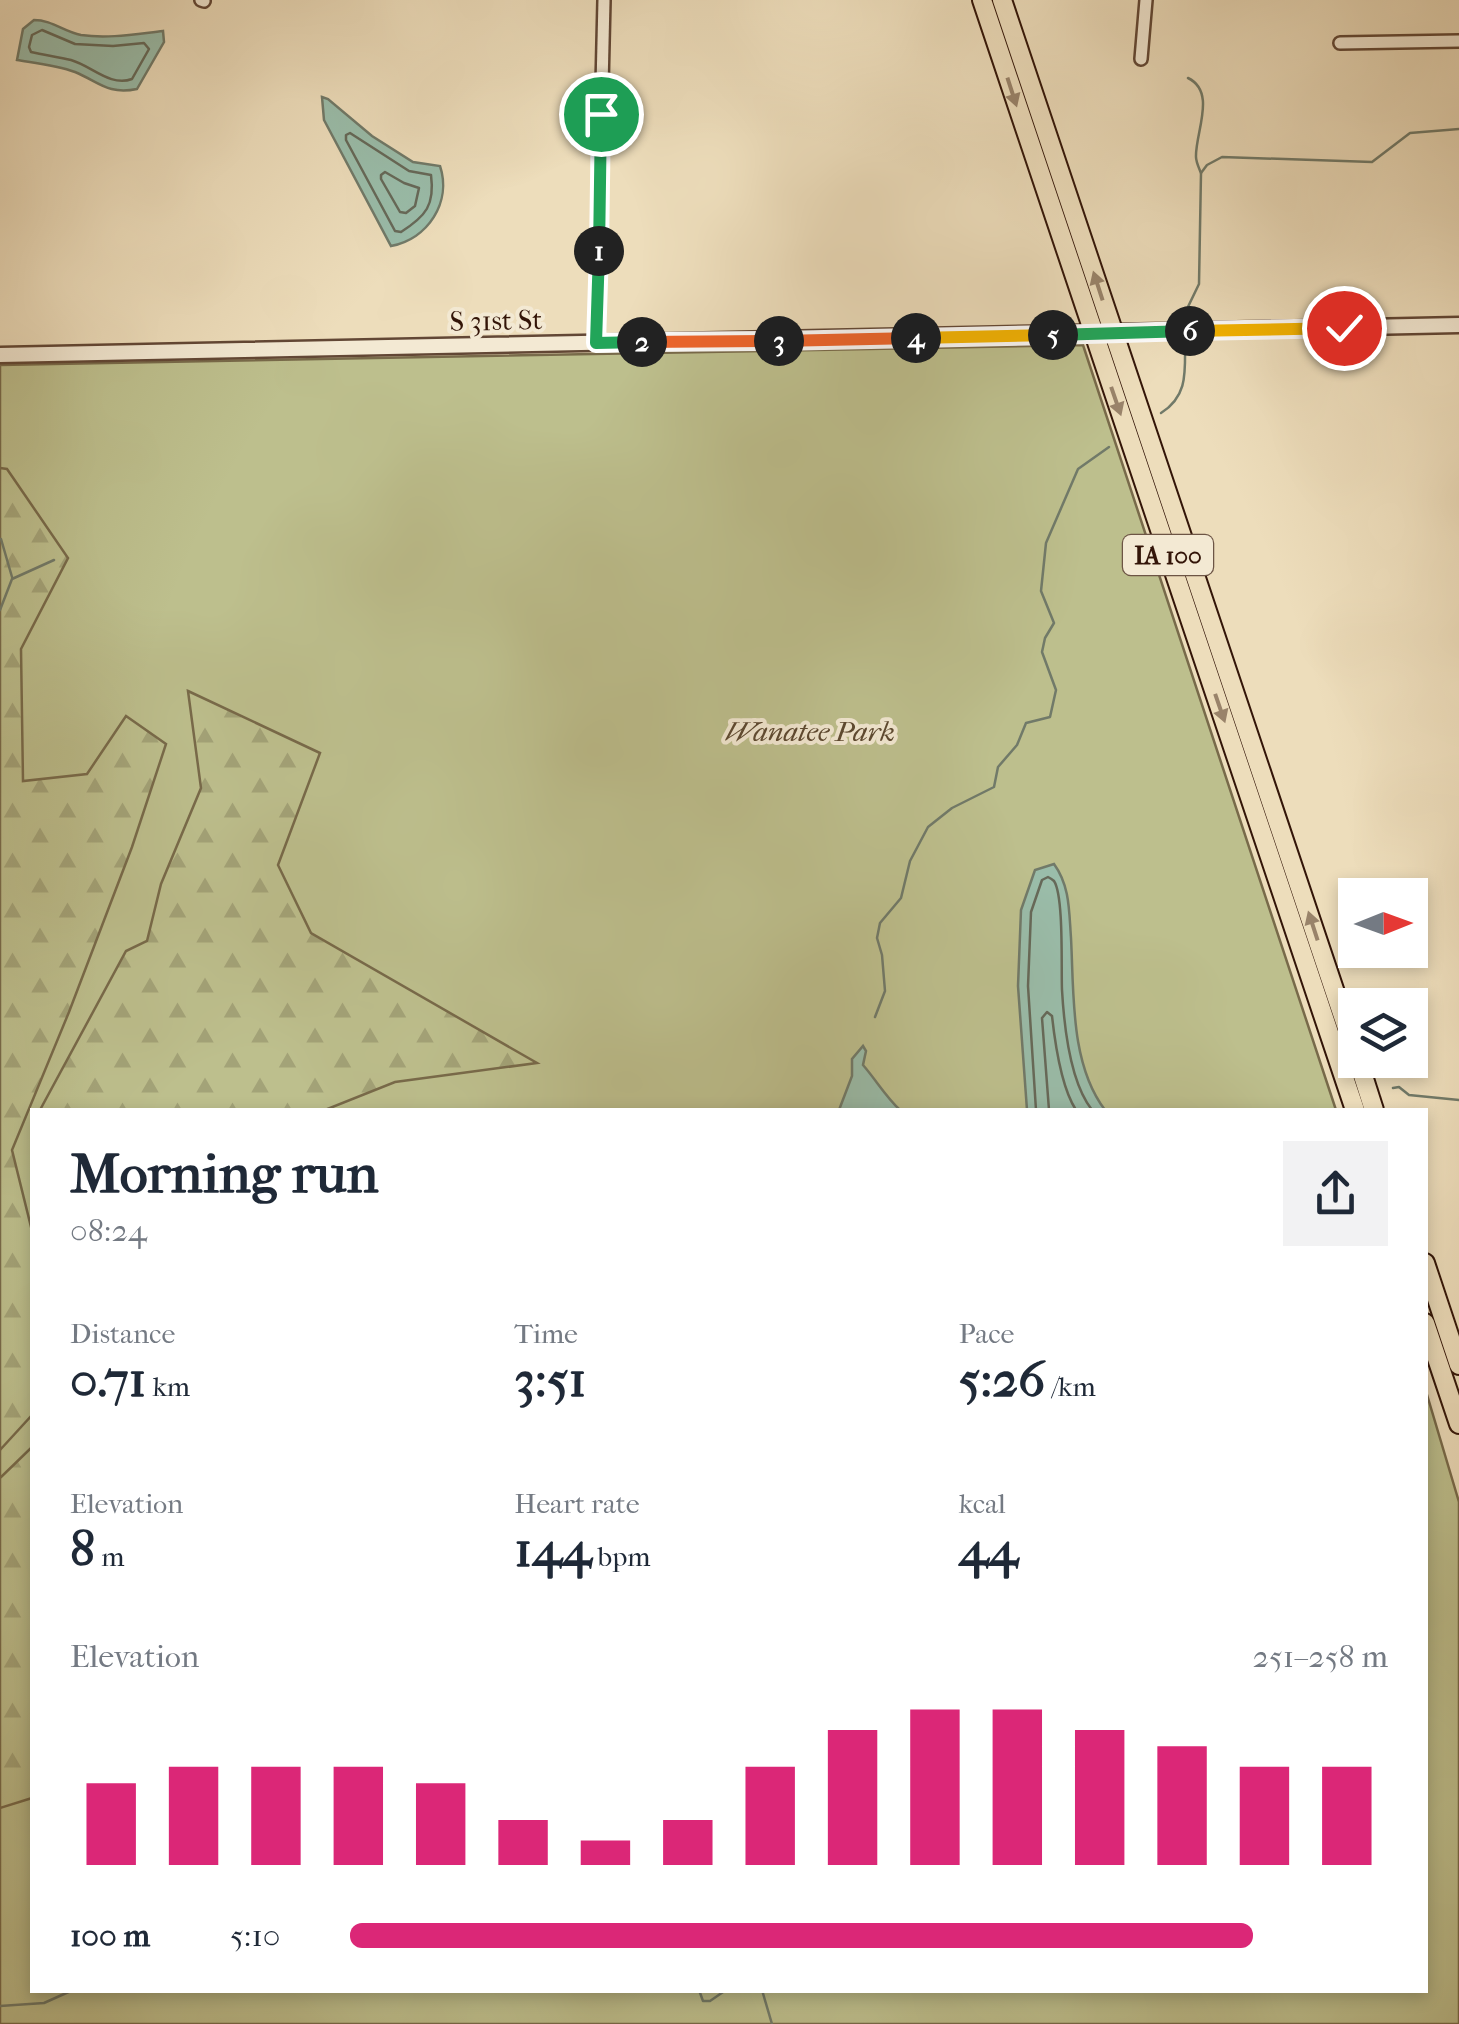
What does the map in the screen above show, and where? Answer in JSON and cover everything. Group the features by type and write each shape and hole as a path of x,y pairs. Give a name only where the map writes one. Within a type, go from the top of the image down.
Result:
{"highway":[{"name":"IA 100","path":"982,0 1353,1108"},
{"name":"IA 100","path":"1002,0 1338,1001"},
{"path":"1364,1078 1373,1108"},
{"path":"1428,1272 1459,1364"},
{"path":"1428,1331 1459,1424"}],"street":[{"path":"596,343 604,0"},
{"path":"1142,59 1146,0"},
{"path":"1340,43 1459,41"},
{"name":"S 31st St","path":"0,355 1459,325"}],"green space":[{"name":"Wanatee Park","path":"1083,345 1335,1108 30,1108 30,1993 1428,1993 1428,1398 1459,1502 1459,2024 0,2024 0,365"},
{"path":"0,468 7,469 68,558 21,649 23,781 87,774 126,716 166,744 132,847 12,1150 30,1223 30,1417 0,1450"},
{"path":"188,691 320,753 278,865 311,933 537,1063 395,1082 330,1108 41,1108 126,951 147,941 161,884 201,788"},
{"path":"30,1449 30,1799 0,1808 0,1478"}],"water":[{"path":"34,20 91,36 163,31 164,42 137,89 118,90 68,70 17,60 23,29"},
{"path":"322,97 413,162 440,166 440,205 416,236 391,246 324,120"},
{"path":"1054,864 1063,881 1068,899 1080,1050 1085,1071 1104,1108 1027,1108 1018,986 1021,910 1035,870"},
{"path":"863,1046 863,1065 898,1108 840,1108 852,1076 852,1059"}],"waterway":[{"path":"1185,313 1199,284 1201,173 1196,157 1203,103 1197,84 1188,78"},
{"path":"1201,173 1222,157 1372,162 1410,133 1459,129"},
{"path":"1161,413 1180,391 1185,374 1185,344"},
{"path":"875,1017 885,991 877,938 880,923 901,898 910,861 928,827 952,808 994,787 998,767 1017,745 1026,723 1050,717 1056,690 1042,652 1054,623 1041,591 1046,543 1078,469 1109,447"},
{"path":"1,539 12,577"},
{"path":"0,610 12,579 54,560"},
{"path":"1393,1088 1399,1087 1409,1095 1459,1100"},
{"path":"0,2006 44,2003 66,1993"},
{"path":"700,1993 703,2001 722,1993"},
{"path":"763,1993 772,2024"}],"route":[{"path":"601,114 596,343 1344,328"}]}
